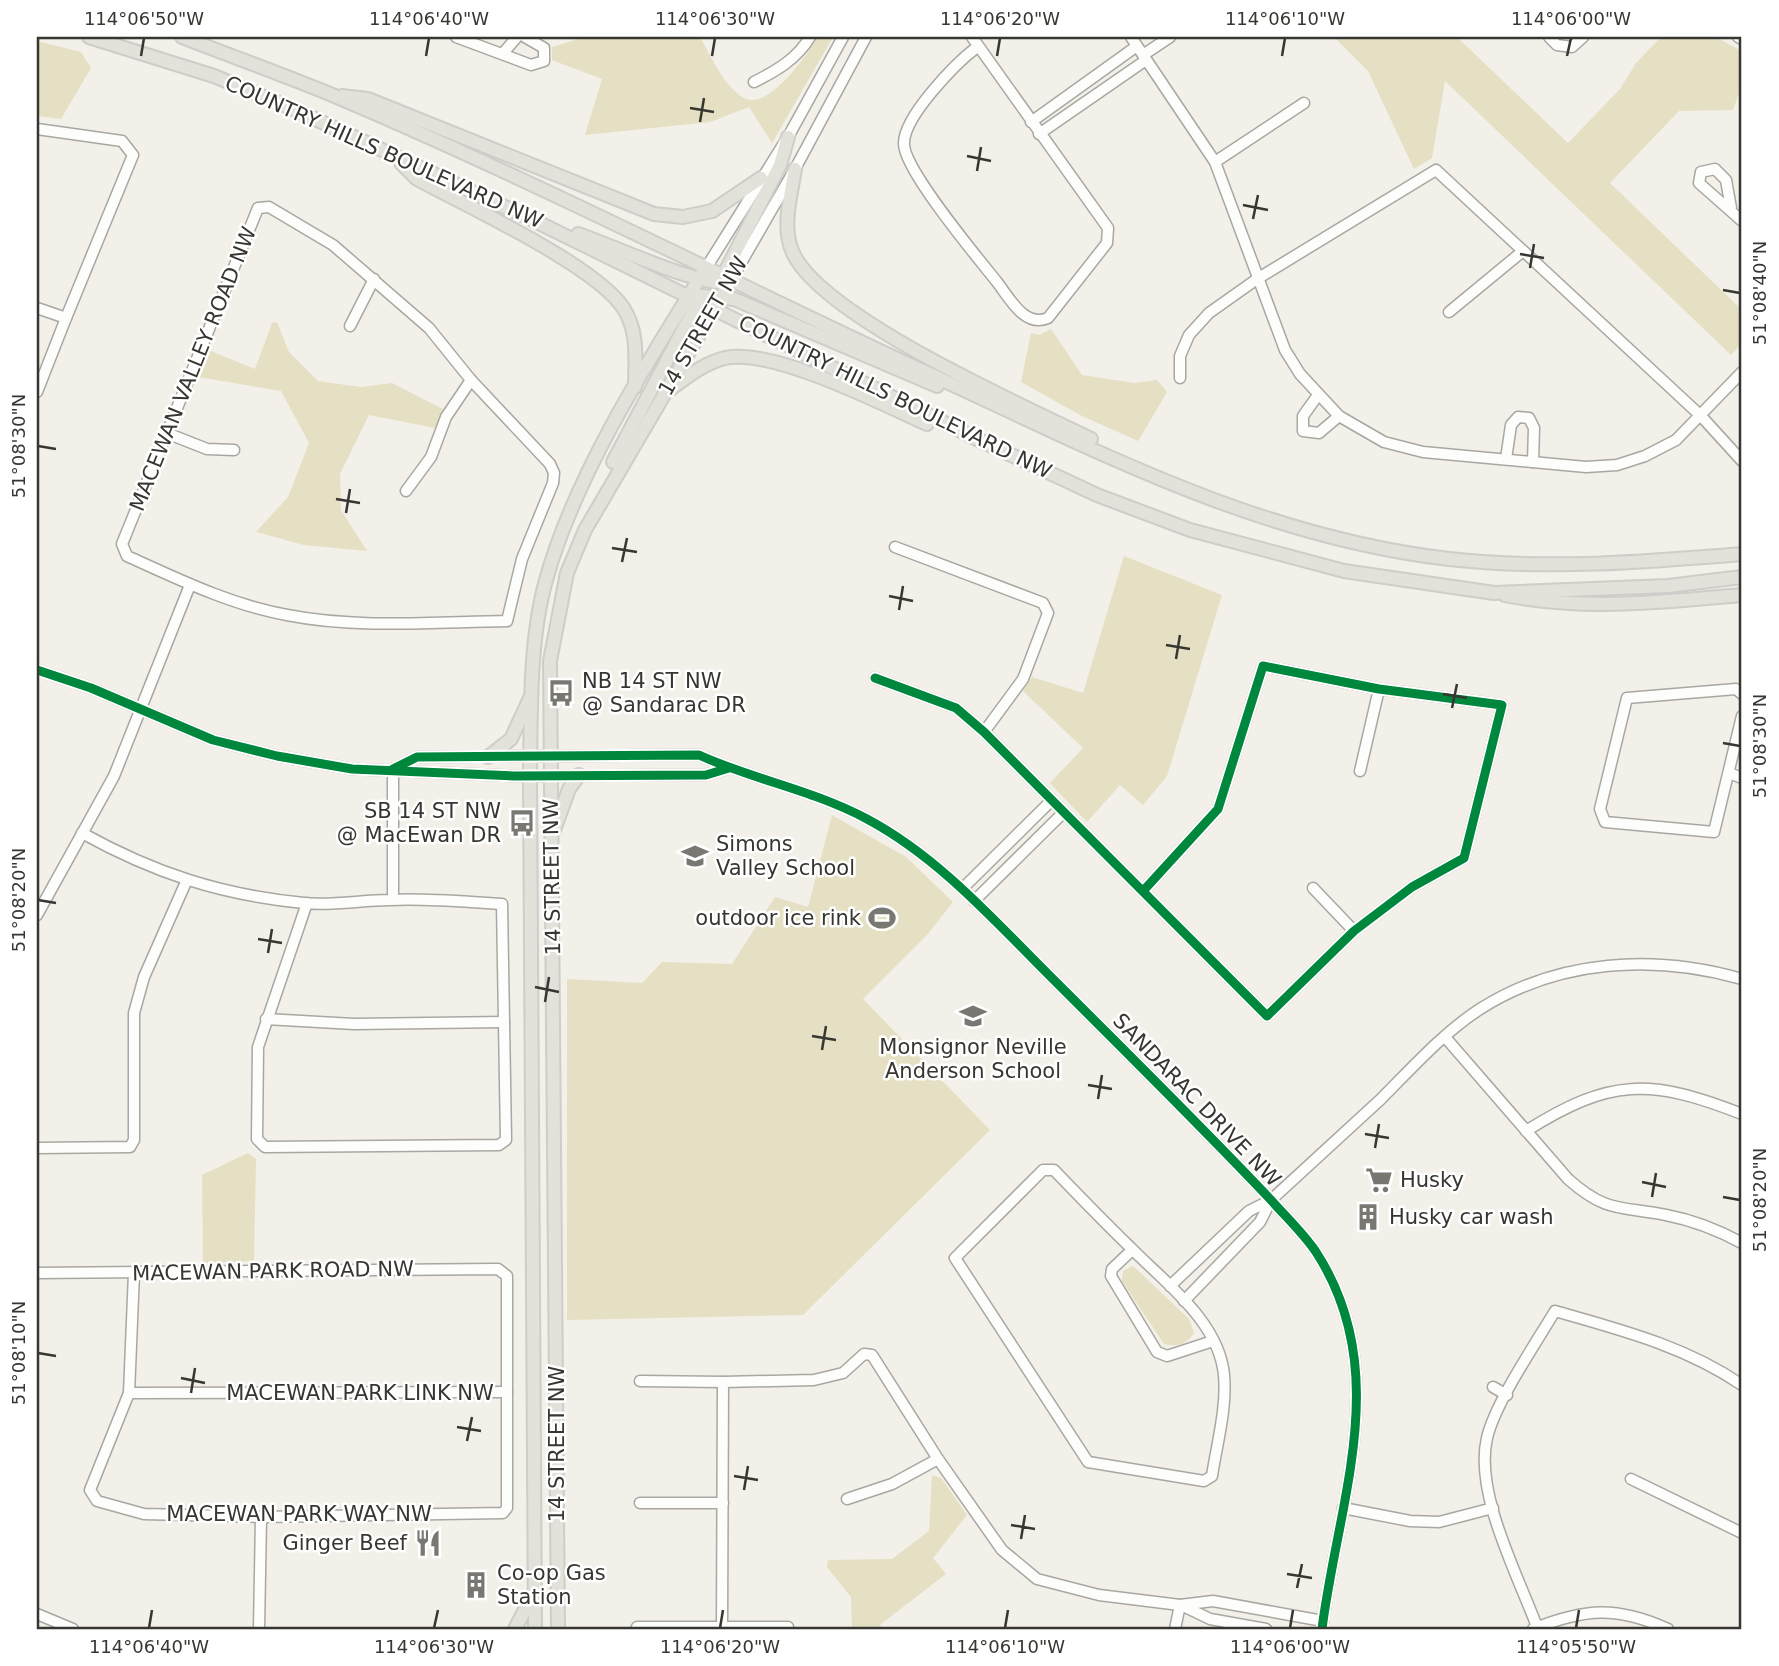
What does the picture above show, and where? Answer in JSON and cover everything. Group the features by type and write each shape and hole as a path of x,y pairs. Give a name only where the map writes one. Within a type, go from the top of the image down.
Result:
{"main road":[{"name":"COUNTRY HILLS BOULEVARD NW","path":"89,37 214,76 531,219 712,291"},
{"name":"COUNTRY HILLS BOULEVARD NW","path":"182,37 331,94 562,198 704,275 712,291 715,309 977,439 1140,513 1237,545 1344,571 1494,593 1514,590 1668,586 1742,577"},
{"path":"331,94 368,99 661,215 683,217 712,211 761,178"},
{"path":"585,530 611,466 712,291 780,165 788,137"},
{"path":"393,155 417,179 557,256 604,287 625,311 631,327 636,344 635,388"},
{"path":"795,169 787,223 789,242 807,275 841,305 955,371 1108,447 1167,483"},
{"path":"531,219 704,275"},
{"name":"14 STREET NW","path":"558,1629 551,650 567,573 585,530 715,309 712,291 704,275"},
{"path":"712,291 894,368 1101,461 1269,521 1354,542 1449,559 1605,563 1742,554"},
{"name":"14 STREET NW","path":"535,1629 530,776 534,658 545,583 561,533 582,482 635,388 712,291"},
{"path":"664,393 700,369 723,358 764,360 865,396 953,435 977,439"},
{"path":"1494,593 1543,603 1592,605 1742,595"},
{"path":"488,758 511,739 533,692"},
{"path":"552,837 569,789 579,775"},
{"path":"515,1629 536,1587"}],"street":[{"path":"456,37 504,52 531,65 544,61 544,48 525,37"},
{"path":"504,52 517,37"},
{"path":"754,82 778,70 804,47 810,37"},
{"name":"14 STREET NW","path":"704,275 788,137 843,37"},
{"name":"14 STREET NW","path":"712,291 795,169 866,37"},
{"path":"972,37 1108,228 1107,243 1048,318 1040,322 1029,320 1001,288 906,157 903,142 925,100 954,64 977,47"},
{"path":"1039,134 1170,37"},
{"path":"1549,37 1557,45 1572,47 1583,37"},
{"path":"1031,122 1134,41 1215,162 1285,350 1318,395 1339,416 1384,442 1410,449 1533,462 1586,467 1618,465 1645,456 1676,440 1742,372"},
{"path":"1215,162 1304,103"},
{"path":"37,129 122,141 129,146 132,155 37,392"},
{"path":"1180,378 1180,356 1189,334 1209,313 1257,279 1436,170 1700,416 1742,461"},
{"name":"MACEWAN VALLEY ROAD NW","path":"269,207 333,245 429,328 471,380 550,464 554,473 553,483 522,559 507,621 325,621 286,615 190,585 127,556 122,544 169,434 258,208 269,207"},
{"path":"1731,208 1742,221"},
{"path":"1449,312 1523,251"},
{"path":"350,326 374,279"},
{"path":"37,308 66,318"},
{"path":"406,491 431,457 446,417 471,380"},
{"path":"1318,395 1303,416 1303,431 1320,433 1339,416"},
{"path":"1506,459 1511,425 1518,417 1529,418 1534,428 1533,462"},
{"path":"169,434 207,449 234,450"},
{"path":"895,547 1043,603 1048,613 1023,679 984,732"},
{"path":"37,915 114,776 139,707 190,585"},
{"path":"875,678 956,708 984,732 1267,1016 1354,931 1412,887 1465,858 1502,705 1379,689 1263,666 1218,809 1144,890"},
{"path":"37,670 139,707 213,740 277,756 352,769 393,769 393,899"},
{"path":"1360,771 1379,689"},
{"path":"1742,694 1736,689 1627,698 1600,809 1605,822 1714,832 1742,716"},
{"name":"SANDARAC DRIVE NW","path":"393,769 417,757 699,755 729,768 807,792 867,819 914,848 974,901 1271,1200 1316,1252 1337,1293 1354,1340 1359,1393 1343,1508 1322,1625"},
{"name":"SANDARAC DRIVE NW","path":"393,769 417,773 530,776 706,775 729,768"},
{"path":"1729,773 1742,778"},
{"path":"962,890 1051,801"},
{"path":"974,901 1063,813"},
{"path":"82,833 132,861 186,881 247,895 307,903 393,899 502,904 506,1140 499,1145 265,1147 257,1139 258,1047 266,1018 289,963 307,903"},
{"path":"37,1148 131,1147 134,1140 134,1013 144,977 186,881"},
{"path":"1312,888 1354,931"},
{"path":"1170,1286 1249,1211 1271,1200 1445,1037 1480,1010 1525,986 1602,965 1658,963 1703,968 1742,979"},
{"path":"266,1018 354,1024 504,1023"},
{"path":"1445,1037 1568,1179 1590,1199 1618,1209 1667,1215 1692,1222 1742,1243"},
{"path":"1526,1131 1567,1105 1608,1091 1634,1088 1660,1089 1742,1114"},
{"path":"1042,1170 1054,1171 1132,1250 1200,1319 1213,1341 1224,1371 1224,1396 1212,1476 1204,1481 1088,1462 955,1258 1042,1170"},
{"path":"1184,1301 1260,1222 1271,1200"},
{"path":"1132,1250 1112,1269 1111,1276 1157,1352 1167,1356 1213,1341"},
{"name":"MACEWAN PARK ROAD NW","path":"37,1273 498,1269 507,1276"},
{"name":"MACEWAN PARK WAY NW","path":"134,1273 129,1393 90,1490 97,1501 144,1514 261,1517 503,1513 507,1508 507,1276"},
{"path":"1668,1629 1636,1615 1600,1611 1535,1628 1493,1508 1485,1476 1487,1438 1507,1395 1555,1311 1662,1342 1717,1368 1742,1385"},
{"path":"639,1381 814,1380 843,1373 864,1354 872,1355 938,1458 1002,1550 1037,1579 1099,1595 1180,1605 1213,1601 1322,1625"},
{"path":"722,1628 723,1382"},
{"path":"1493,1387 1507,1395"},
{"name":"MACEWAN PARK LINK NW","path":"129,1393 507,1392"},
{"path":"847,1499 892,1484 938,1458"},
{"path":"1631,1479 1742,1533"},
{"path":"640,1503 723,1503"},
{"path":"1343,1508 1410,1521 1439,1522 1493,1508"},
{"path":"259,1629 261,1517"},
{"path":"1175,1629 1180,1605"},
{"path":"1180,1605 1210,1619 1266,1629"},
{"path":"37,1614 73,1629"},
{"path":"637,1627 788,1627"}],"shaded area":[{"path":"585,37 700,37 730,86 744,98 754,100 764,97 786,79 818,37 833,37 772,143 749,107 710,122 585,135 602,79 552,60 552,47"},
{"path":"1334,37 1457,37 1568,143 1620,89 1636,63 1661,37 1715,37 1742,51 1742,85 1733,110 1679,111 1610,183 1742,310 1742,343 1731,355 1445,81 1432,158 1414,169 1368,71"},
{"path":"37,41 81,52 91,68 61,119 37,116"},
{"path":"277,322 289,352 318,381 361,387 392,383 443,409 435,428 369,415 340,474 341,510 367,551 304,545 256,532 288,497 309,443 281,391 198,377 206,349 255,369 272,323"},
{"path":"1051,329 1082,375 1134,383 1157,380 1167,392 1138,441 1082,416 1021,382 1031,333 1039,335"},
{"path":"1124,556 1222,595 1167,776 1143,805 1120,785 1087,822 1050,783 1083,748 1023,691 1032,677 1083,693"},
{"path":"832,815 906,857 953,902 927,935 863,999 990,1130 803,1315 567,1320 567,979 642,983 662,962 732,964 775,897 808,907"},
{"path":"248,1153 256,1159 254,1261 203,1263 202,1175"},
{"path":"1133,1266 1189,1319 1194,1333 1188,1340 1177,1345 1164,1344 1122,1281 1123,1271"},
{"path":"932,1475 941,1478 967,1515 933,1558 946,1574 881,1624 879,1629 852,1629 851,1597 827,1567 828,1560 892,1559 929,1531"}],"cycle path":[{"path":"875,678 956,708 984,732 1267,1016 1354,931 1412,887 1464,858 1502,705 1379,689 1263,666 1218,809 1144,890"},
{"path":"37,670 91,688 213,740 277,756 352,769 514,776 706,775 729,768"},
{"path":"393,769 417,757 699,755 826,800 867,819 920,854 969,895 1295,1226 1316,1252 1339,1297 1352,1344 1356,1390 1354,1438 1322,1629"}],"place":[{"name":"NB 14 ST NW @ Sandarac DR","path":"561,693"},
{"name":"SB 14 ST NW @ MacEwan DR","path":"522,823"},
{"name":"Simons Valley School","path":"695,856"},
{"name":"outdoor ice rink","path":"882,918"},
{"name":"Monsignor Neville Anderson School","path":"973,1016"},
{"name":"Husky","path":"1379,1180"},
{"name":"Husky car wash","path":"1368,1217"},
{"name":"Ginger Beef","path":"428,1543"},
{"name":"Co-op Gas Station","path":"476,1585"}]}
